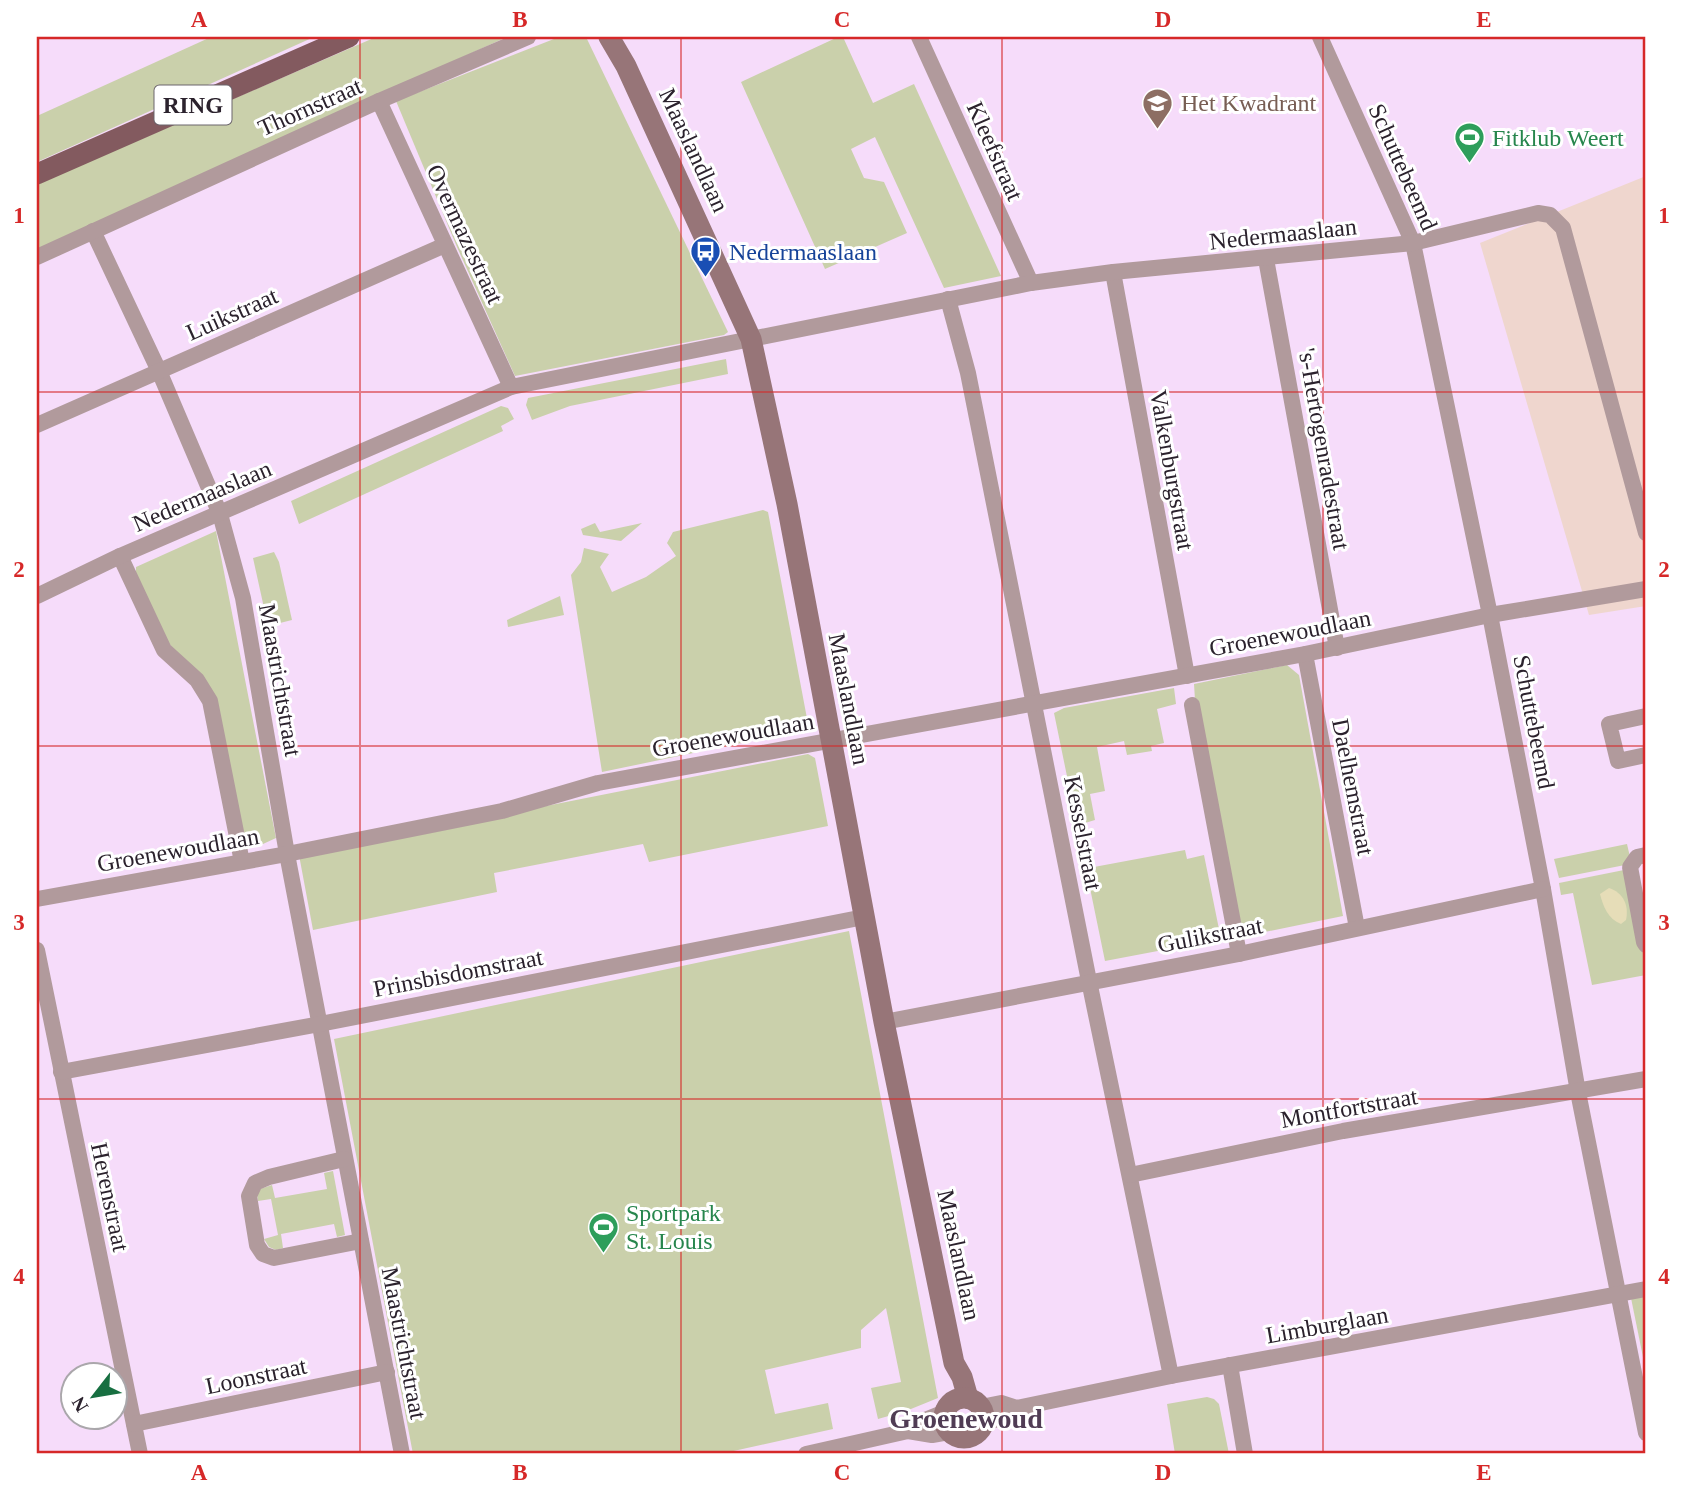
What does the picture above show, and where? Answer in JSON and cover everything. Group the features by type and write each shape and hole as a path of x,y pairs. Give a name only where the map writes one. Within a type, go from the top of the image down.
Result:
{"main road":[{"name":"RING","path":"37,174 349,37"}],"street":[{"name":"Thornstraat","path":"37,257 379,101 528,37"},
{"name":"Maaslandlaan","path":"608,37 626,66 751,339 787,504 884,1022 954,1363 962,1377 966,1425"},
{"name":"Maaslandlaan","path":"620,37 626,66"},
{"name":"Kleefstraat","path":"919,37 1031,283"},
{"name":"Schuttebeemd","path":"1320,37 1413,243 1490,615 1543,889 1578,1092 1646,1433"},
{"name":"Overmazestraat","path":"379,101 511,387"},
{"name":"Nedermaaslaan","path":"37,596 120,556 511,387 1031,283 1113,272 1413,243 1538,213 1550,215 1563,228 1646,533"},
{"name":"Maastrichtstraat","path":"93,231 159,371 220,514 243,598 287,854 402,1454"},
{"name":"Luikstraat","path":"37,425 445,245"},
{"name":"'s-Hertogenradestraat","path":"1266,259 1337,648"},
{"name":"Valkenburgstraat","path":"1113,272 1188,676"},
{"name":"Kesselstraat","path":"948,299 968,373 1171,1376"},
{"path":"120,556 164,650 197,680 210,701 242,862"},
{"name":"Groenewoudlaan","path":"37,899 287,854 502,811 598,783 1337,648 1490,615 1646,589"},
{"name":"Daelhemstraat","path":"1305,654 1357,928"},
{"path":"1192,705 1239,954"},
{"path":"1646,716 1609,724 1618,761 1646,755"},
{"path":"1646,855 1637,857 1630,867 1646,945"},
{"name":"Gulikstraat","path":"884,1022 1239,954 1543,889"},
{"name":"Prinsbisdomstraat","path":"61,1072 320,1024 864,916"},
{"name":"Herenstraat","path":"37,950 139,1454"},
{"name":"Montfortstraat","path":"1130,1174 1343,1130 1646,1079"},
{"name":"Maastrichtstraat","path":"344,1159 269,1177 255,1183 249,1196 253,1230 263,1254 274,1258 361,1241"},
{"name":"Limburglaan","path":"806,1454 908,1432 918,1423 966,1425 1005,1417 1017,1408 1171,1376 1646,1289"},
{"path":"1230,1366 1245,1454"},
{"name":"Loonstraat","path":"134,1424 387,1371"}],"shaded area":[{"path":"1646,176 1646,606 1589,615 1480,243"}],"green space":[{"path":"211,37 314,37 37,162 37,116"},
{"path":"376,37 507,37 37,250 37,184"},
{"path":"559,37 586,37 728,332 724,335 515,376 396,101"},
{"path":"843,37 873,103 914,84 1001,276 944,288 875,137 851,149 864,178 884,182 907,233 825,269 741,82"},
{"path":"726,359 728,374 570,406 532,420 526,405 528,398"},
{"path":"501,406 508,408 514,419 501,426 503,431 299,524 291,501"},
{"path":"763,510 768,512 809,729 602,772 571,575 581,562 584,548 609,554 600,567 612,592 646,577 676,556 667,543 673,532"},
{"path":"595,523 600,532 642,523 621,541 583,535 581,529"},
{"path":"216,531 276,838 263,844 248,846 218,704 167,641 136,575 136,567"},
{"path":"274,552 279,562 292,620 268,626 253,558"},
{"path":"560,596 564,615 508,627 507,620"},
{"path":"1287,665 1299,675 1343,916 1250,935 1242,929 1194,684"},
{"path":"1174,688 1176,704 1157,709 1164,743 1151,746 1152,751 1127,755 1124,741 1097,747 1105,791 1090,794 1095,820 1085,823 1094,867 1185,850 1187,859 1204,855 1221,939 1105,961 1054,713 1064,708"},
{"path":"808,754 815,758 828,826 649,862 643,844 494,873 497,892 313,930 299,855"},
{"path":"1627,844 1630,857 1625,865 1559,878 1554,859"},
{"path":"1624,870 1646,952 1646,975 1592,985 1573,893 1561,895 1559,883"},
{"path":"849,931 938,1398 878,1419 871,1388 901,1382 886,1308 861,1330 861,1348 765,1370 775,1414 828,1403 833,1429 720,1454 413,1454 334,1039"},
{"path":"333,1171 345,1235 337,1237 334,1224 281,1234 283,1248 276,1250 269,1247 264,1239 278,1235 271,1199 258,1201 260,1189 272,1185 275,1198 327,1189 324,1173"},
{"path":"1646,1295 1646,1372 1631,1298"},
{"path":"1207,1397 1219,1404 1229,1454 1175,1454 1167,1404"}],"sand":[{"path":"1609,888 1622,897 1626,905 1626,920 1621,924 1609,915 1600,894"}],"place":[{"name":"Het Kwadrant","path":"1158,130"},
{"name":"Fitklub Weert","path":"1469,165"},
{"name":"Nedermaaslaan","path":"706,279"},
{"name":"Sportpark St. Louis","path":"603,1254"}],"district":[{"name":"Groenewoud","path":"966,1418"}]}
